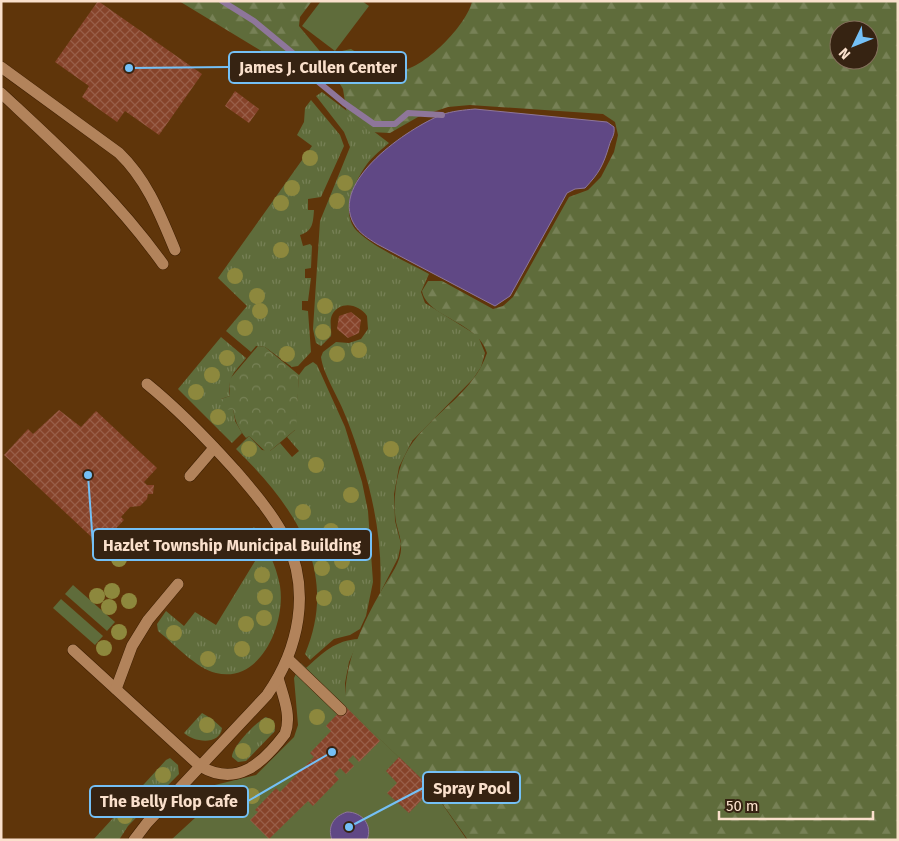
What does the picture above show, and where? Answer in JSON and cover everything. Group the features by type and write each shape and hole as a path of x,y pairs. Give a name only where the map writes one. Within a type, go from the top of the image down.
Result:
{"lane":[{"path":"1,67 119,153 131,165 150,194 175,250"},
{"path":"1,93 100,186 124,213 163,264"},
{"path":"134,840 267,694 288,659 294,640 300,599 294,560 286,540 272,517 214,448 171,403 147,384"},
{"path":"190,476 214,448"},
{"path":"116,689 132,646 148,620 178,584"},
{"path":"73,650 200,766 220,774 244,772 259,762 281,739 287,728 288,720 278,678"},
{"path":"288,659 341,710"}],"green space":[{"path":"179,1 312,1 300,17 299,26 323,55 319,66 316,72 306,78"},
{"path":"321,1 362,1 369,6 335,51 302,26"},
{"path":"472,1 898,1 898,840 468,840 432,789 345,706 347,677 359,635 399,559 401,545 396,522 395,491 403,460 413,442 473,379 487,353 482,342 474,334 433,308 426,300 422,291 428,281 442,281 493,309 503,306 513,297 569,197 588,190 601,177 614,152 618,135 615,122 603,114 470,105 448,107 418,117 390,133 370,132 347,115 343,89 332,71 333,59 342,51 351,49 391,70 406,70 430,56 453,34 469,11"},
{"path":"322,92 389,143 367,164 358,179 349,206 349,215 352,223 357,231 373,243 429,274 421,292 425,303 478,336 485,353 481,367 473,379 412,441 399,467 394,494 395,521 401,544 398,558 380,593 381,571 373,503 354,438 322,364 321,357 323,352 336,342 349,343 361,339 368,329 367,316 355,306 344,306 335,310 331,318 331,336 321,346 316,343 313,329 320,221 350,147 344,132 316,96"},
{"path":"311,100 340,135 344,146 321,197 308,199 308,210 314,210 313,223 308,231 300,235 303,246 310,244 312,246 311,268 305,269 305,278 311,278 308,301 302,301 302,310 308,311 311,352 298,366 292,367 265,347 256,346 251,352 226,331 247,306 218,278 312,146 297,135 304,122 305,108"},
{"path":"221,337 246,358 231,380 230,396 221,399 233,408 235,421 242,433 232,443 178,389"},
{"path":"258,346 265,347 299,375 296,429 270,451 266,452 249,436 246,438 237,424 233,409 224,410 221,399 230,396 229,380"},
{"path":"313,362 317,365 345,427 362,482 368,511 373,582 366,616 360,629 350,635 334,639 310,660 305,654 314,624 317,595 314,568 305,542 293,517 276,493 236,449 249,436 262,450 270,451 280,443 292,457 299,451 287,437 295,430 299,375 305,367"},
{"path":"254,527 270,555 280,586 279,617 274,633 267,648 258,660 246,669 232,674 209,671 186,655 158,631 157,624 166,611 184,626 195,612 216,625 260,553 241,539"},
{"path":"73,585 115,622 107,631 65,594"},
{"path":"61,599 103,636 95,645 53,608"},
{"path":"359,639 349,662 345,683 345,706 306,668 324,652 336,645"},
{"path":"301,663 432,789 467,840 171,840 196,817 190,802 190,791 256,775 294,737 298,725 294,678"},
{"path":"202,713 222,728 216,738 206,741 199,740 193,739 184,733"},
{"path":"266,717 274,721 275,731 246,761 238,762 232,757 240,741"},
{"path":"170,758 178,765 179,774 128,826 119,840 93,840 166,760"}],"shaded area":[{"path":"475,109 607,122 614,127 605,159 600,169 585,188 575,189 567,193 510,296 495,306 371,240 356,227 349,208 353,191 362,174 376,158 393,144 410,131 441,115"},
{"path":"347,812 357,814 365,820 369,829 367,840 332,840 330,830 333,822 338,816"}],"building":[{"path":"98,1 202,74 159,135 125,111 117,122 82,97 89,86 55,62"},
{"path":"235,91 259,109 249,123 225,106"},
{"path":"351,312 361,320 359,333 348,338 337,329 339,316"},
{"path":"59,410 81,427 96,411 157,468 144,482 147,485 154,485 153,494 148,494 147,499 140,506 130,507 121,517 124,520 100,545 4,455 28,429 33,434"},
{"path":"345,706 380,741 359,762 353,755 348,760 354,766 346,774 340,768 334,774 339,779 313,806 308,801 269,839 250,820 258,812 255,810 276,788 280,792 314,757 310,753 331,731 326,726"},
{"path":"399,757 432,789 409,813 387,793 397,783 386,771"}],"waterway":[{"path":"222,1 254,21 294,54 310,75 344,103 374,124 395,124 408,113 442,115"}],"place":[{"name":"James J. Cullen Center","path":"129,68"},
{"name":"Hazlet Township Municipal Building","path":"88,475"},
{"name":"The Belly Flop Cafe","path":"332,752"},
{"name":"Spray Pool","path":"349,827"}]}
